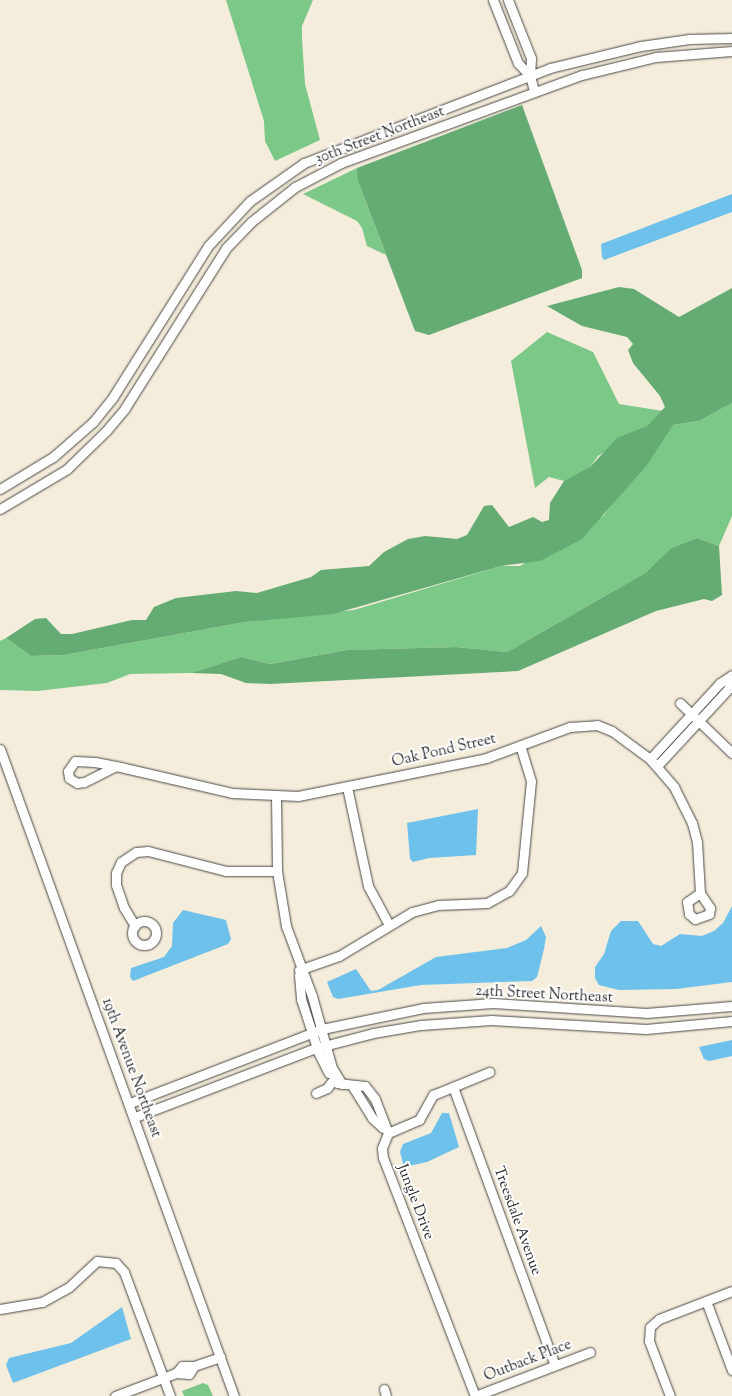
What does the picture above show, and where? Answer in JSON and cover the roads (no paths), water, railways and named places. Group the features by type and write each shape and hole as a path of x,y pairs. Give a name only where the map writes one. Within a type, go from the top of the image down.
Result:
{"street":[{"path":"493,0 518,63 530,76"},
{"path":"508,0 531,58 530,76 534,91"},
{"name":"30th Street Northeast","path":"0,489 53,457 93,422 113,397 208,246 229,222 274,182 328,152 530,76 605,52 689,39 732,38"},
{"name":"30th Street Northeast","path":"0,509 67,469 106,431 125,408 226,248 272,203 341,163 534,91 610,66 656,57 732,51"},
{"path":"650,759 720,683 732,676"},
{"path":"657,766 729,688 732,676"},
{"path":"680,703 732,753"},
{"name":"Oak Pond Street","path":"116,766 84,782 76,783 69,778 68,771 75,761 116,766 213,790 276,797 347,787 486,758 570,727 597,725 612,731 650,759 674,787 692,822 697,842 700,892"},
{"path":"299,970 339,956 389,925 427,907 487,903 499,898 516,883 524,860 531,781 520,746"},
{"name":"19th Avenue Northeast","path":"0,749 136,1117 234,1396"},
{"path":"347,787 368,886 389,925"},
{"path":"276,797 277,871 286,926 299,970 322,1029 337,1082"},
{"path":"135,926 124,908 116,885 116,873 121,862 136,852 148,851 226,871 277,871"},
{"path":"299,970 301,999 316,1048 337,1082 353,1087 372,1118 388,1133 418,1120 433,1095 489,1072"},
{"name":"24th Street Northeast","path":"130,1103 322,1029 423,1008 476,1004 646,1013 732,1006"},
{"name":"24th Street Northeast","path":"136,1117 316,1048 373,1033 454,1022 524,1021 646,1030 732,1021"},
{"path":"316,1093 337,1082"},
{"name":"Treesdale Avenue","path":"453,1087 555,1365"},
{"name":"Jungle Drive","path":"388,1133 382,1148 382,1158 475,1396"},
{"path":"0,1309 42,1302 69,1287 91,1264 112,1260 124,1272 170,1396"},
{"path":"670,1396 649,1341 650,1327 659,1319 732,1291"},
{"path":"706,1301 732,1370"},
{"name":"Outback Place","path":"475,1396 590,1352"},
{"path":"115,1396 176,1373 182,1366 194,1366 220,1357"}],"water":[{"path":"732,194 732,212 604,260 602,257 601,244"},
{"path":"478,809 476,855 429,858 413,862 410,859 407,823"},
{"path":"732,906 732,982 676,989 619,990 599,985 595,978 595,967 604,954 611,931 621,921 638,921 653,944 661,946 680,934 702,936 714,931 723,923"},
{"path":"183,910 226,920 231,939 228,944 133,981 130,977 131,968 164,957 172,946 173,923"},
{"path":"541,926 546,937 537,977 532,981 421,985 338,999 333,997 327,982 356,969 371,991 378,990 436,957 507,948 526,940"},
{"path":"732,1040 732,1056 709,1061 704,1059 699,1047"},
{"path":"442,1113 449,1113 459,1147 427,1162 404,1167 400,1152 403,1144 431,1133"},
{"path":"122,1307 131,1339 13,1383 6,1365 9,1358 71,1343"}]}
